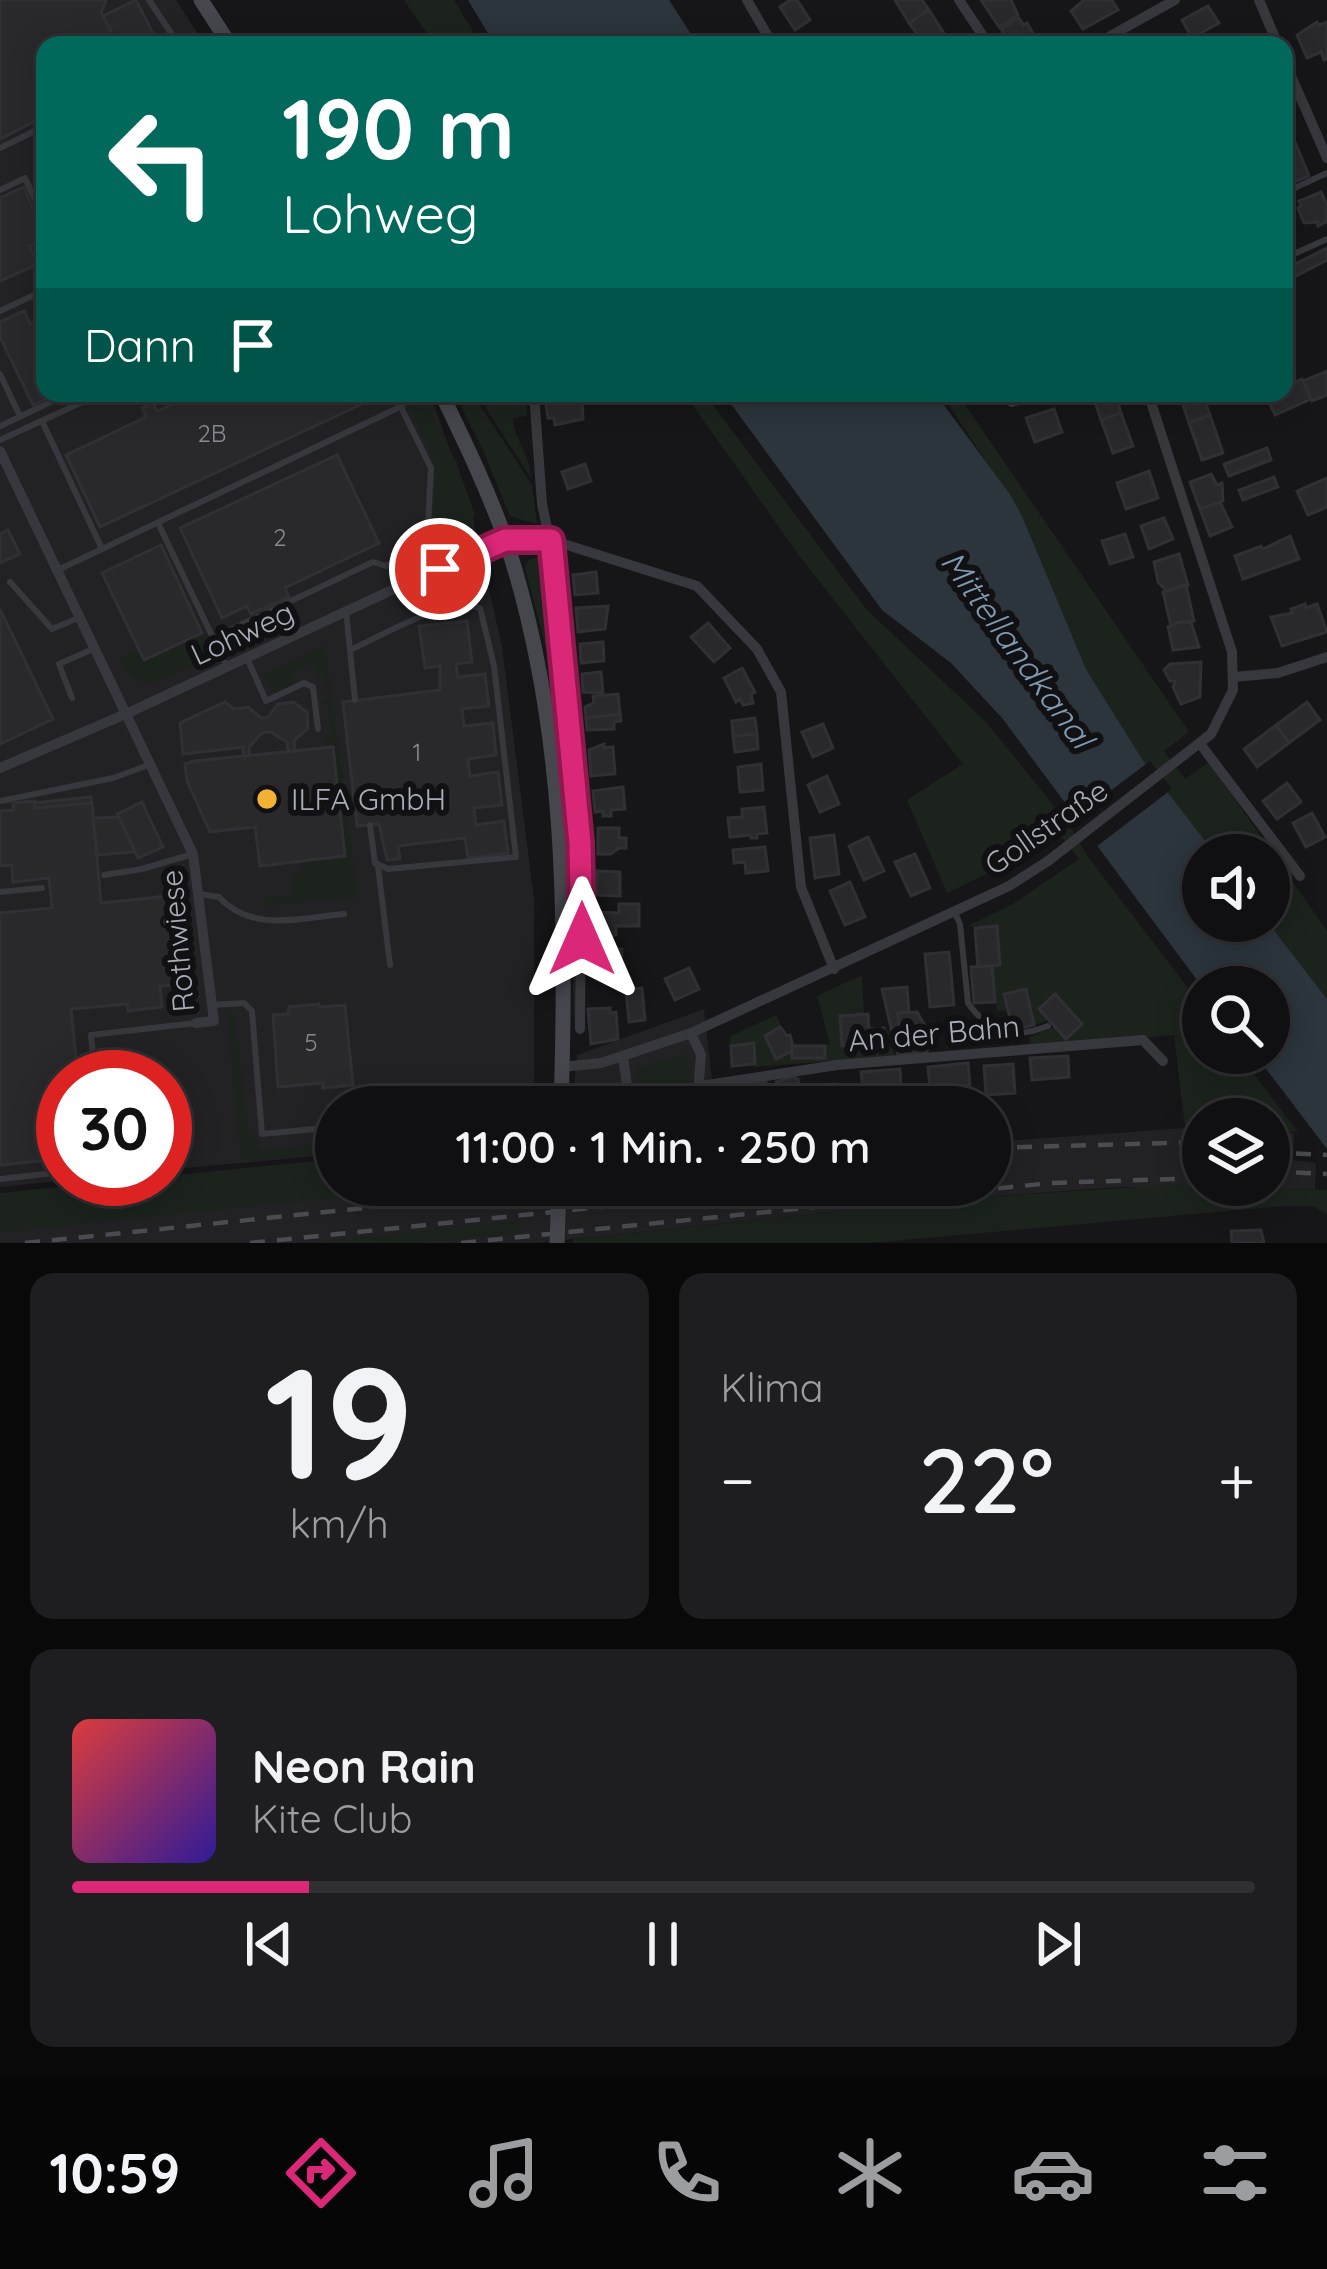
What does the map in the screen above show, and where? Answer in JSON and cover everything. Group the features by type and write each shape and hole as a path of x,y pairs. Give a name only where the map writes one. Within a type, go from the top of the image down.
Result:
{"main road":[{"path":"200,0 224,36"},
{"path":"446,402 505,540 531,632 550,746 563,910 562,1086"},
{"path":"557,1243 558,1206"}],"street":[{"path":"747,0 768,36"},
{"path":"959,0 983,36"},
{"path":"1110,36 1175,0"},
{"path":"1259,0 1274,36"},
{"path":"1293,89 1327,158"},
{"path":"535,402 581,864 580,1028"},
{"path":"1151,402 1230,643 1234,677 1278,673 1327,657"},
{"name":"Rothwiese","path":"0,451 193,854 214,1021 196,1023"},
{"path":"505,540 551,540 680,578 717,604 757,649 777,679 794,789 801,886 834,969"},
{"name":"Lohweg","path":"0,768 505,540"},
{"name":"Gollstraße","path":"562,1067 586,1067 691,1033 1009,886 1201,745 1225,713 1234,677"},
{"path":"1201,745 1300,876"},
{"path":"691,1033 700,1055 701,1085"},
{"name":"An der Bahn","path":"701,1085 837,1065 1143,1040 1163,1061"},
{"path":"622,1057 627,1086"}],"lane":[{"path":"149,0 173,36"},
{"path":"0,148 36,130"},
{"path":"1293,189 1327,173"},
{"path":"0,190 25,178 36,202"},
{"path":"1296,253 1327,239"},
{"path":"0,310 36,294"},
{"path":"0,374 20,416"},
{"path":"0,426 50,402"},
{"path":"0,440 83,402"},
{"path":"213,638 373,562 386,566 428,545 431,468 400,402"},
{"path":"56,571 402,406"},
{"path":"42,421 102,549"},
{"path":"158,523 227,666"},
{"path":"386,566 397,590"},
{"path":"10,582 52,629 78,618"},
{"path":"352,649 436,612 470,604 480,608 494,666 516,857 388,869 378,866"},
{"path":"346,611 356,700"},
{"path":"71,698 59,664 93,649"},
{"path":"246,657 266,701 304,683 313,687 318,729"},
{"path":"0,801 112,778 153,764"},
{"path":"370,825 390,964"},
{"path":"104,875 193,854"},
{"path":"0,892 41,888"},
{"path":"200,894 219,896 233,912 255,921 344,914"},
{"path":"955,913 968,1003 975,1014 1016,1036 1048,1026"},
{"path":"212,1005 244,1003 252,1011 262,1134 315,1129"},
{"path":"92,1050 91,1035 196,1023"},
{"path":"0,1179 36,1175"}],"shaded area":[{"path":"0,0 176,0 199,36 36,36 36,402 431,402 472,514 502,647 534,899 534,1086 315,1086 315,1156 192,1167 192,1050 36,1050 36,1183 0,1187"},
{"path":"404,0 454,0 476,36 429,36"},
{"path":"459,402 478,402 532,485 537,524 510,516"},
{"path":"482,402 526,402 527,416 513,418 531,478"},
{"path":"690,402 711,402 867,610 985,721 1068,823 1086,854 1182,980 1182,1074 1254,1074 1272,1098 1182,1098 1182,1103 1174,1035 1030,1047 1030,1037 1055,1027 1066,1039 1082,1024 1055,995 1039,1009 1048,1020 1034,1025 1025,989 1005,994 1008,1010 997,1011 992,966 1000,965 997,927 968,926 1013,904 1079,859 1057,831 1003,866 947,893 907,800 963,764 801,558"},
{"path":"947,402 963,402 1189,732 1164,751 1185,779 1209,762 1259,834 1200,834 1142,759 1086,669 1022,516"},
{"path":"409,407 431,411 475,515 467,530 433,550 435,464"},
{"path":"543,556 575,856 575,1031 560,735 550,664 525,568 528,560"},
{"path":"202,633 212,655 161,680 138,680 118,659 139,649 145,660"},
{"path":"325,645 358,897 266,906 262,898 294,894 292,874 303,872 302,861 345,855 332,744 323,742 331,739 328,706 319,701 328,698 325,677 316,675 313,663 294,672 293,684 274,693 262,675"},
{"path":"1290,878 1327,931 1327,999 1283,942 1290,942"},
{"path":"862,975 864,1014 840,1016 842,1046 885,1044 888,1030 895,1056 755,1067 753,1044 729,1046 731,1036 776,1015 782,1028 765,1036 776,1058 790,1053 792,1058 825,1058 825,1046 830,1044 817,996"},
{"path":"704,1009 713,1086 574,1086 577,1055"},
{"path":"235,1014 248,1134 256,1135 258,1150 315,1145 315,1155 241,1158 226,1015"},
{"path":"686,1053 691,1082 688,1086 636,1086 636,1069"},
{"path":"1182,1128 1182,1188 1011,1195 1011,1140"},
{"path":"1290,1133 1294,1133 1293,1160 1316,1163 1315,1189 1290,1189"},
{"path":"315,1161 315,1200 0,1233 0,1193 36,1189 36,1206 192,1206 192,1174"},
{"path":"1182,1185 1182,1206 1284,1206 870,1243 572,1243 574,1239 890,1206 1011,1206 1011,1195"},
{"path":"1290,1189 1327,1190 1327,1214 1313,1206 1290,1206"},
{"path":"315,1199 315,1206 889,1206 535,1243 0,1243 0,1232"},
{"path":"519,1220 520,1233 414,1243 308,1243"}],"water":[{"path":"468,0 669,0 692,36 490,36"},
{"name":"Mittellandkanal","path":"730,402 942,402 1022,516 1086,669 1142,759 1200,834 1182,834 1182,942 1283,942 1327,999 1327,1149 1270,1074 1290,1074 1290,966 1187,966 1002,718 951,663 882,610"}],"pier":[{"path":"1150,761 1172,789 1092,850 1070,821"}],"building":[{"path":"0,0 106,0 101,13 113,36 36,36 36,121 0,139"},
{"path":"136,0 154,36 113,36 103,16"},
{"path":"797,0 810,20 795,30 780,7"},
{"path":"895,0 922,0 929,10 909,23"},
{"path":"981,0 1011,0 1018,15 999,27"},
{"path":"1084,0 1112,0 1118,10 1083,29 1071,11"},
{"path":"1208,6 1219,23 1191,36 1182,20"},
{"path":"929,10 946,36 918,36 909,23"},
{"path":"1019,18 1034,36 1005,36 1001,29"},
{"path":"1317,22 1327,22 1324,60 1321,52 1307,58 1297,35"},
{"path":"1293,145 1309,176 1293,182"},
{"path":"24,187 36,216 36,242 29,246 36,265 0,281 0,198"},
{"path":"1321,192 1327,205 1326,222 1318,226 1317,222 1304,223 1299,201"},
{"path":"1327,248 1327,260 1294,277 1293,265"},
{"path":"24,311 30,324 36,321 40,402 33,405 0,337 0,322"},
{"path":"1327,371 1327,395 1312,401 1303,381"},
{"path":"1302,379 1311,399 1275,415 1269,402 1293,402 1293,383"},
{"path":"145,402 152,402 157,411 177,402 366,402 100,527 66,455 146,417"},
{"path":"582,402 583,419 555,425 554,418 548,418 546,404"},
{"path":"1095,402 1118,402 1121,413 1101,420"},
{"path":"1182,402 1205,402 1210,415 1189,423"},
{"path":"1054,409 1062,432 1035,442 1026,418"},
{"path":"1121,413 1133,446 1113,453 1101,420"},
{"path":"1210,415 1223,453 1202,460 1189,423"},
{"path":"1267,448 1271,460 1229,476 1224,464"},
{"path":"337,455 379,543 285,588 289,597 251,614 247,606 222,618 180,528"},
{"path":"585,464 591,481 568,489 562,472"},
{"path":"1149,471 1158,498 1126,509 1117,483"},
{"path":"1211,474 1217,485 1222,483 1223,501 1200,509 1190,482"},
{"path":"1274,477 1278,487 1243,500 1239,490"},
{"path":"1327,478 1327,507 1308,515 1297,491"},
{"path":"1220,502 1232,527 1210,536 1200,509"},
{"path":"1164,518 1173,539 1149,549 1141,526"},
{"path":"8,530 20,554 0,563 0,534"},
{"path":"1125,534 1133,557 1110,564 1102,541"},
{"path":"1290,536 1299,559 1243,579 1235,556"},
{"path":"161,545 202,633 144,660 102,573"},
{"path":"1179,554 1188,585 1167,591 1158,582 1154,562"},
{"path":"596,572 598,593 575,595 573,575"},
{"path":"1186,585 1194,621 1171,626 1163,592"},
{"path":"1305,604 1306,608 1317,604 1327,632 1282,646 1271,617 1292,613 1291,609"},
{"path":"608,606 605,629 578,632 576,608"},
{"path":"0,609 53,719 0,744"},
{"path":"467,621 472,662 456,664 458,677 485,674 489,706 462,709 464,726 493,723 496,755 468,759 470,776 498,772 502,805 474,808 476,825 504,821 508,853 468,858 465,838 398,846 400,859 387,860 379,824 357,826 343,702 440,690 440,666 425,668 419,626"},
{"path":"1191,622 1199,647 1173,650 1168,627"},
{"path":"708,623 730,648 714,662 691,637"},
{"path":"603,642 604,661 581,663 580,644"},
{"path":"1201,662 1200,697 1181,704 1175,681 1164,670 1170,664"},
{"path":"742,668 755,692 753,703 743,705 740,699 736,702 724,678"},
{"path":"601,672 603,693 583,692 582,674"},
{"path":"618,694 620,714 586,718 585,707 594,703 593,696"},
{"path":"225,702 234,709 248,707 261,718 268,717 278,704 293,702 307,712 308,728 294,741 295,752 288,752 287,742 270,732 262,733 249,747 250,757 244,758 243,747 183,754 180,723"},
{"path":"1307,702 1320,720 1289,743 1276,725"},
{"path":"620,714 614,729 587,730 586,718"},
{"path":"755,718 757,734 733,736 732,721"},
{"path":"823,724 833,748 813,757 802,732"},
{"path":"1276,725 1289,743 1257,767 1244,749"},
{"path":"757,734 758,749 735,752 733,736"},
{"path":"604,744 604,748 613,747 615,774 591,776 589,750"},
{"name":"ILFA GmbH","path":"333,747 345,856 260,866 255,827 210,832 187,781 185,764 194,761"},
{"path":"761,764 763,790 740,792 738,767"},
{"path":"827,776 839,804 820,812 808,785"},
{"path":"1287,783 1301,802 1277,819 1263,801"},
{"path":"623,787 625,809 611,810 611,816 595,812 593,791"},
{"path":"91,797 92,803 14,810 13,805"},
{"path":"35,801 35,808 92,803 101,903 168,896 177,985 160,986 162,1007 128,1011 127,1004 71,1009 75,1050 36,1050 36,1161 0,1165 0,913 52,908 49,878 13,882 12,865 0,866 0,811 14,810 13,803"},
{"path":"142,802 163,847 138,858 117,814"},
{"path":"764,807 767,833 757,838 730,837 728,818 742,817 742,809"},
{"path":"1312,813 1325,837 1306,847 1293,823"},
{"path":"119,817 135,852 97,855 93,818"},
{"path":"598,828 619,828 626,848 598,854"},
{"path":"834,835 839,874 815,878 810,838"},
{"path":"868,837 884,871 864,880 849,846"},
{"path":"765,847 768,871 746,873 745,862 734,863 733,850"},
{"path":"915,854 930,888 911,896 895,862"},
{"path":"597,871 620,872 620,896 597,895"},
{"path":"850,882 865,917 845,925 830,891"},
{"path":"619,904 639,904 639,926 616,926 616,935 599,937 595,934 596,912 619,913"},
{"path":"997,926 1000,965 978,967 975,928"},
{"path":"596,948 622,949 621,970 595,969"},
{"path":"949,952 954,1005 930,1007 925,954"},
{"path":"992,966 995,1002 974,1003 971,967"},
{"path":"689,968 699,989 675,1000 665,979"},
{"path":"907,987 909,1012 898,1013 901,1039 894,1040 882,989"},
{"path":"642,988 645,1020 629,1022 626,990"},
{"path":"1026,989 1034,1025 1013,1030 1004,994"},
{"path":"1055,994 1082,1024 1066,1039 1039,1009"},
{"path":"345,1005 353,1085 278,1087 273,1015 288,1014 289,1007"},
{"path":"610,1008 610,1013 616,1012 618,1039 591,1044 588,1009"},
{"path":"917,1012 928,1031 927,1053 898,1055 894,1040 901,1039 898,1013"},
{"path":"868,1014 869,1029 884,1028 885,1044 842,1046 840,1016"},
{"path":"780,1027 790,1035 794,1050 776,1059 765,1036"},
{"path":"754,1043 755,1064 732,1066 731,1046"},
{"path":"792,1046 825,1046 825,1058 792,1058"},
{"path":"1068,1056 1069,1077 1032,1080 1030,1058"},
{"path":"968,1063 970,1085 930,1086 928,1067"},
{"path":"1013,1064 1015,1093 1011,1093 1011,1086 985,1086 984,1066"},
{"path":"900,1069 901,1086 863,1086 861,1072"},
{"path":"792,1077 798,1079 799,1086 777,1086 776,1082"},
{"path":"1261,1230 1264,1243 1232,1243 1231,1231"}],"railway":[{"path":"1011,1147 1182,1143"},
{"path":"1290,1153 1327,1155"},
{"path":"1290,1172 1327,1174"},
{"path":"461,1243 1051,1183 1182,1179"},
{"path":"25,1243 384,1206"},
{"path":"250,1243 610,1206"}],"place":[{"name":"ILFA GmbH","path":"267,799"}],"route":[{"path":"440,569 505,540 551,540 580,843 582,939"}]}
